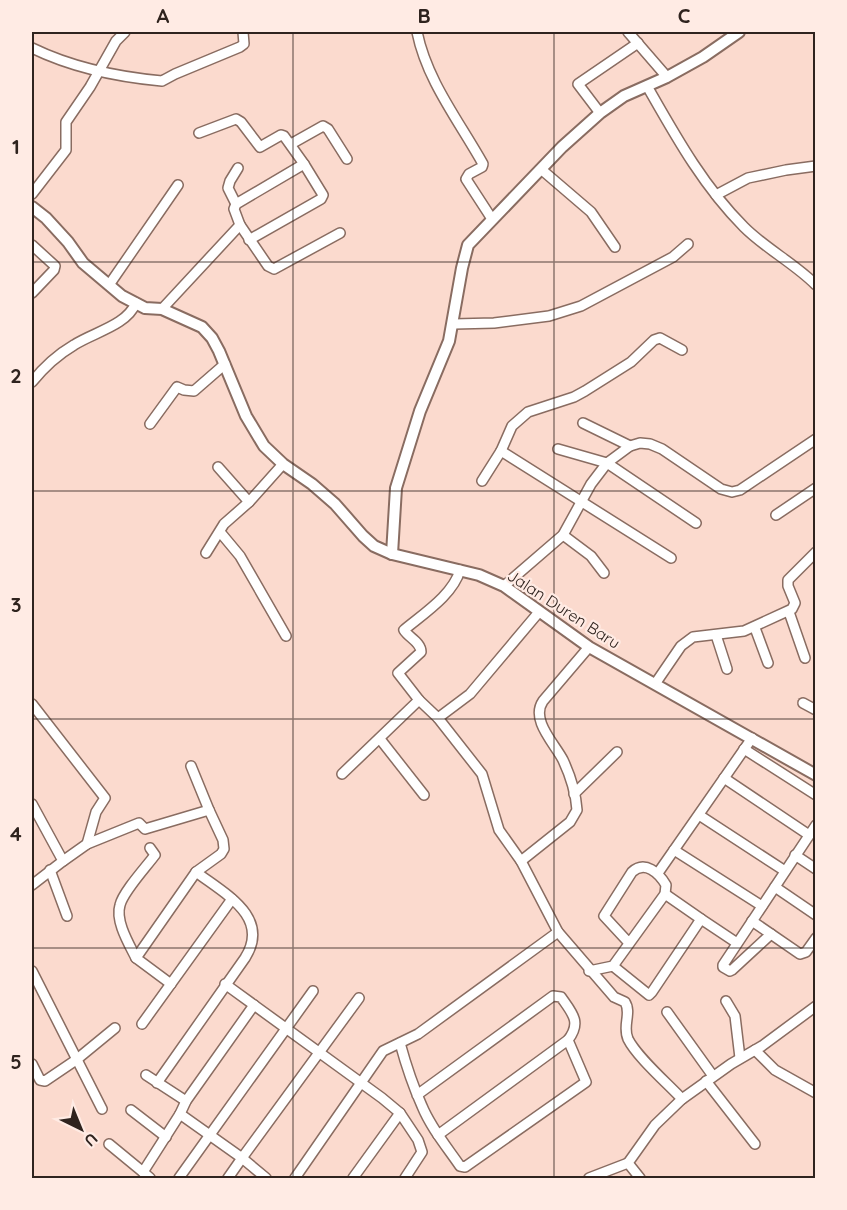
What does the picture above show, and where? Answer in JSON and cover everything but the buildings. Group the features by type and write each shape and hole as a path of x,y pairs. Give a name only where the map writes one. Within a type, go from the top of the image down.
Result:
{"street":[{"path":"32,194 66,150 66,122 116,41 125,32"},
{"path":"32,48 52,58 99,70 162,81 242,46 243,32"},
{"path":"417,32 432,75 453,116 483,164 466,179 492,219"},
{"path":"628,32 667,77"},
{"path":"392,554 396,488 420,411 454,324 462,268 468,245 562,147 600,114 624,96 667,77 703,57 739,32"},
{"path":"600,114 578,84 638,43"},
{"path":"647,86 716,195 757,239 816,285"},
{"path":"199,133 236,118 260,147 281,135 286,137 322,195 321,199 249,240"},
{"path":"291,144 324,126 347,159"},
{"path":"304,164 236,204 234,209 240,225 268,266 274,268 340,233"},
{"path":"716,195 748,178 816,166"},
{"path":"236,204 228,188 238,168"},
{"path":"542,170 591,212 615,247"},
{"path":"109,285 178,186"},
{"name":"Jalan Duren Baru","path":"32,207 68,242 83,263 109,285 145,308 162,309 202,327 212,338 225,364 231,383 264,446 283,465 312,484 335,504 374,546 392,554 479,575 504,586 589,647 816,775"},
{"path":"162,309 240,225"},
{"path":"454,324 505,322 549,316 580,306 673,257 688,244"},
{"path":"32,245 54,264 55,268 32,293"},
{"path":"32,382 57,356 84,339 119,322 132,312 136,303"},
{"path":"482,481 501,451 512,426 528,411 574,397 585,391 632,362 654,340 660,338 682,350"},
{"path":"150,424 177,387 194,391 225,364"},
{"path":"583,423 630,446"},
{"path":"504,586 566,531 591,484 607,463 630,446 640,443 662,449 721,489 732,492 740,490 816,439"},
{"path":"558,449 607,463 696,522"},
{"path":"501,451 671,558"},
{"path":"206,553 224,524 249,502 283,465"},
{"path":"218,467 249,502"},
{"path":"776,515 816,488"},
{"path":"566,531 604,573"},
{"path":"220,532 240,556 286,636"},
{"path":"655,684 687,641 701,634 738,633 755,628 789,612 795,603 788,580 816,552"},
{"path":"460,570 457,581 450,589 404,630 407,636 419,644 421,652 398,673 419,700 438,718 482,774 499,830 521,861 558,932 614,997 625,1002 628,1011 625,1028 628,1039 682,1099"},
{"path":"438,718 470,694 539,612"},
{"path":"789,612 805,658"},
{"path":"755,628 768,663"},
{"path":"716,635 728,669"},
{"path":"521,861 570,822 576,814 574,794 563,761 546,733 539,710 543,701 589,647"},
{"path":"342,774 419,700"},
{"path":"803,703 816,710"},
{"path":"32,704 105,798 96,812 87,844"},
{"path":"380,738 424,795"},
{"path":"658,873 752,738"},
{"path":"744,749 816,795"},
{"path":"574,794 617,752"},
{"path":"136,958 196,872 221,854 224,849 223,840 192,766"},
{"path":"724,778 809,835"},
{"path":"32,804 63,861"},
{"path":"32,885 87,844 139,823 145,829 209,810"},
{"path":"699,815 785,871"},
{"path":"771,934 729,971 723,965 816,825"},
{"path":"150,848 154,855 119,907 120,919 136,958 171,984"},
{"path":"674,850 762,906"},
{"path":"795,855 816,869"},
{"path":"590,971 613,966 665,894 666,885 658,873 644,866 634,869 604,914 605,919 629,943"},
{"path":"50,870 67,916"},
{"path":"158,1083 251,948 254,935 249,917 232,899 196,872"},
{"path":"775,887 816,915"},
{"path":"665,894 737,943"},
{"path":"142,1024 232,899"},
{"path":"613,966 649,995 701,919"},
{"path":"752,921 800,954 806,952 816,938"},
{"path":"295,1179 383,1051 425,1029 558,932"},
{"path":"32,971 102,1109"},
{"path":"225,984 363,1082 400,1113 418,1140 422,1152 405,1179"},
{"path":"179,1179 285,1027 313,991"},
{"path":"417,1095 553,996 561,997 575,1020 574,1032 568,1040 438,1135"},
{"path":"228,1179 359,998"},
{"path":"726,1001 735,1016 740,1058"},
{"path":"109,1144 147,1175 186,1101 254,1005"},
{"path":"589,1179 628,1163 648,1135 682,1099 816,1006"},
{"path":"667,1012 755,1144"},
{"path":"32,1064 40,1080 45,1081 76,1060 115,1028"},
{"path":"397,1045 429,1121 460,1166 469,1165 586,1082 568,1040"},
{"path":"755,1050 780,1074 816,1094"},
{"path":"146,1076 186,1101"},
{"path":"131,1110 166,1137"},
{"path":"353,1179 400,1113"},
{"path":"180,1114 211,1134 266,1179"},
{"path":"628,1163 640,1179"}]}
